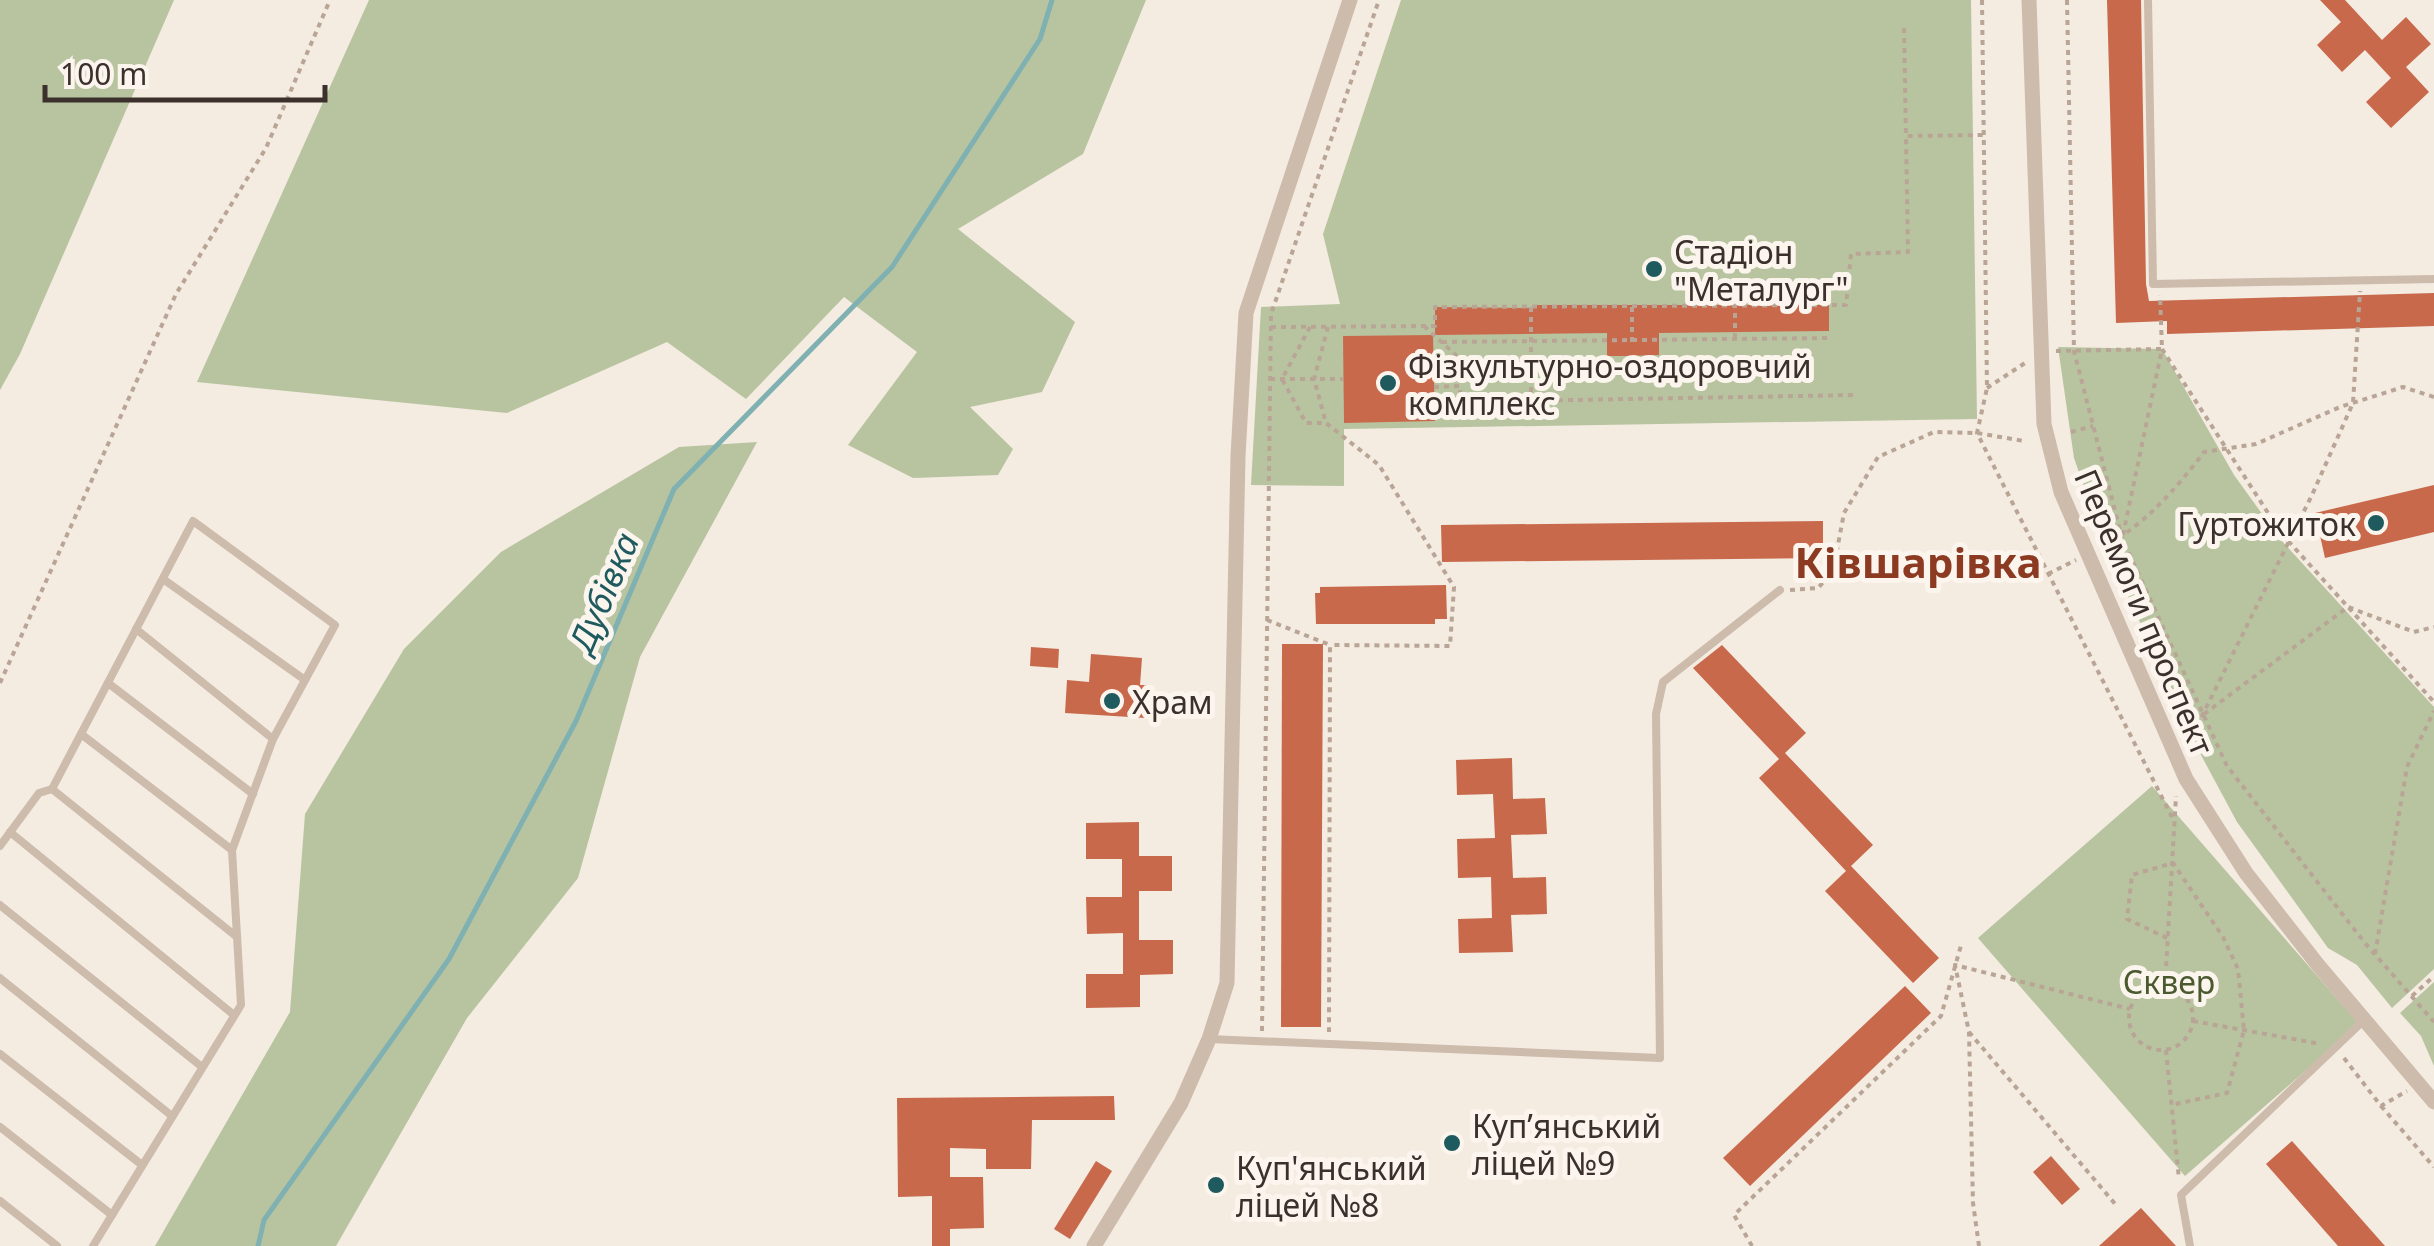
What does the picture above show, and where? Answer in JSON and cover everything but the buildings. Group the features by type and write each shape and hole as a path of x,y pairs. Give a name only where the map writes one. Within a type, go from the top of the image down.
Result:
{"street":[{"path":"1094,1246 1181,1103 1227,983 1238,456 1246,312 1350,0"},
{"name":"Перемоги проспект","path":"2029,0 2044,424 2061,492 2178,764 2246,873 2434,1102"}],"lane":[{"path":"2148,0 2153,284 2434,279"},
{"path":"0,846 40,793 52,789 193,521 335,625 273,739 232,850 240,1004 93,1246"},
{"path":"163,579 305,680"},
{"path":"1209,1038 1660,1058 1656,714 1663,682 1780,590"},
{"path":"136,629 273,739"},
{"path":"108,683 252,794"},
{"path":"81,734 232,850"},
{"path":"52,789 237,936"},
{"path":"10,832 234,1015"},
{"path":"0,905 202,1067"},
{"path":"0,978 172,1116"},
{"path":"2190,1246 2180,1195 2364,1020"},
{"path":"0,1054 142,1166"},
{"path":"0,1127 112,1216"},
{"path":"0,1201 57,1246"}],"path":[{"path":"0,683 176,294 266,148 330,0"},
{"path":"1262,1041 1272,314 1378,0"},
{"path":"2067,0 2074,351 2122,538 2227,766 2434,1022"},
{"path":"1272,327 1435,326 1435,307 1846,305 1851,254 1908,252 1904,28"},
{"path":"1906,136 1984,135"},
{"path":"2165,986 2178,764 2289,542 2352,403 2361,282"},
{"path":"2122,538 2162,349 2160,284"},
{"path":"1632,305 1632,342"},
{"path":"1735,305 1735,340"},
{"path":"1531,306 1531,402"},
{"path":"1424,326 1460,360"},
{"path":"1282,379 1310,327"},
{"path":"1267,620 1330,645 1450,646 1454,587 1379,466 1326,422 1314,379 1328,327"},
{"path":"1442,342 1830,338"},
{"path":"1988,388 2041,352 2162,349"},
{"path":"2162,349 2289,542 2434,702"},
{"path":"1270,379 1343,379"},
{"path":"1282,379 1306,423 1326,422"},
{"path":"1434,387 1460,386 1460,402 1855,395"},
{"path":"2048,574 2122,538 2179,485 2204,452 2256,444 2352,403 2404,387 2434,397"},
{"path":"2070,432 2093,426"},
{"path":"1780,590 1818,588 1833,571 1844,513 1878,457 1934,432 2024,440"},
{"path":"2202,715 2348,608"},
{"path":"2348,608 2414,632 2434,628"},
{"path":"1329,1044 1330,645"},
{"path":"2376,954 2407,768 2434,711"},
{"path":"2168,938 2127,919 2132,875 2172,863"},
{"path":"2172,863 2223,938 2238,969 2244,1030 2228,1093 2172,1106"},
{"path":"1752,1246 1734,1215 1941,1016 1962,942"},
{"path":"1955,965 2130,1009"},
{"path":"1955,965 1969,1032 1973,1203 1979,1246"},
{"path":"2412,996 2434,976"},
{"path":"2165,986 2181,992 2188,1000 2193,1021 2185,1040 2166,1050 2145,1046 2137,1039 2131,1030 2130,1009 2142,992 2165,986"},
{"path":"1969,1032 2116,1205"},
{"path":"2166,1050 2180,1195"},
{"path":"2381,1106 2434,1167"}],"green space":[{"path":"0,0 174,0 20,354 0,390"},
{"path":"369,0 1146,0 1083,154 958,229 1075,322 1042,392 970,407 1013,449 998,475 913,478 848,445 917,352 844,297 746,399 667,342 507,413 197,382"},
{"name":"Стадіон \"Металург\"","path":"1401,0 1971,0 1977,419 1344,429 1344,486 1251,485 1261,307 1340,304 1323,234"},
{"path":"2058,347 2162,349 2234,475 2281,540 2434,707 2434,969 2392,1008 2357,965 2328,948 2237,822 2201,755 2104,544 2074,458"},
{"path":"757,442 640,657 578,878 467,1018 336,1246 155,1246 290,1012 305,814 404,649 501,552 679,447"},
{"name":"Сквер","path":"2152,786 2359,1024 2185,1176 1978,938"},
{"path":"2434,982 2434,1066 2421,1036 2400,1013"}],"waterway":[{"name":"Дубівка","path":"258,1246 264,1220 449,959 576,721 674,489 892,267 1040,39 1052,0"}],"place":[{"name":"Стадіон \"Металург\"","path":"1654,269"},
{"name":"Фізкультурно-оздоровчий комплекс","path":"1388,383"},
{"name":"Гуртожиток","path":"2376,523"},
{"name":"Храм","path":"1112,701"},
{"name":"Куп’янський ліцей №9","path":"1452,1143"},
{"name":"Куп'янський ліцей №8","path":"1216,1185"}],"district":[{"name":"Ківшарівка","path":"1918,561"}]}
